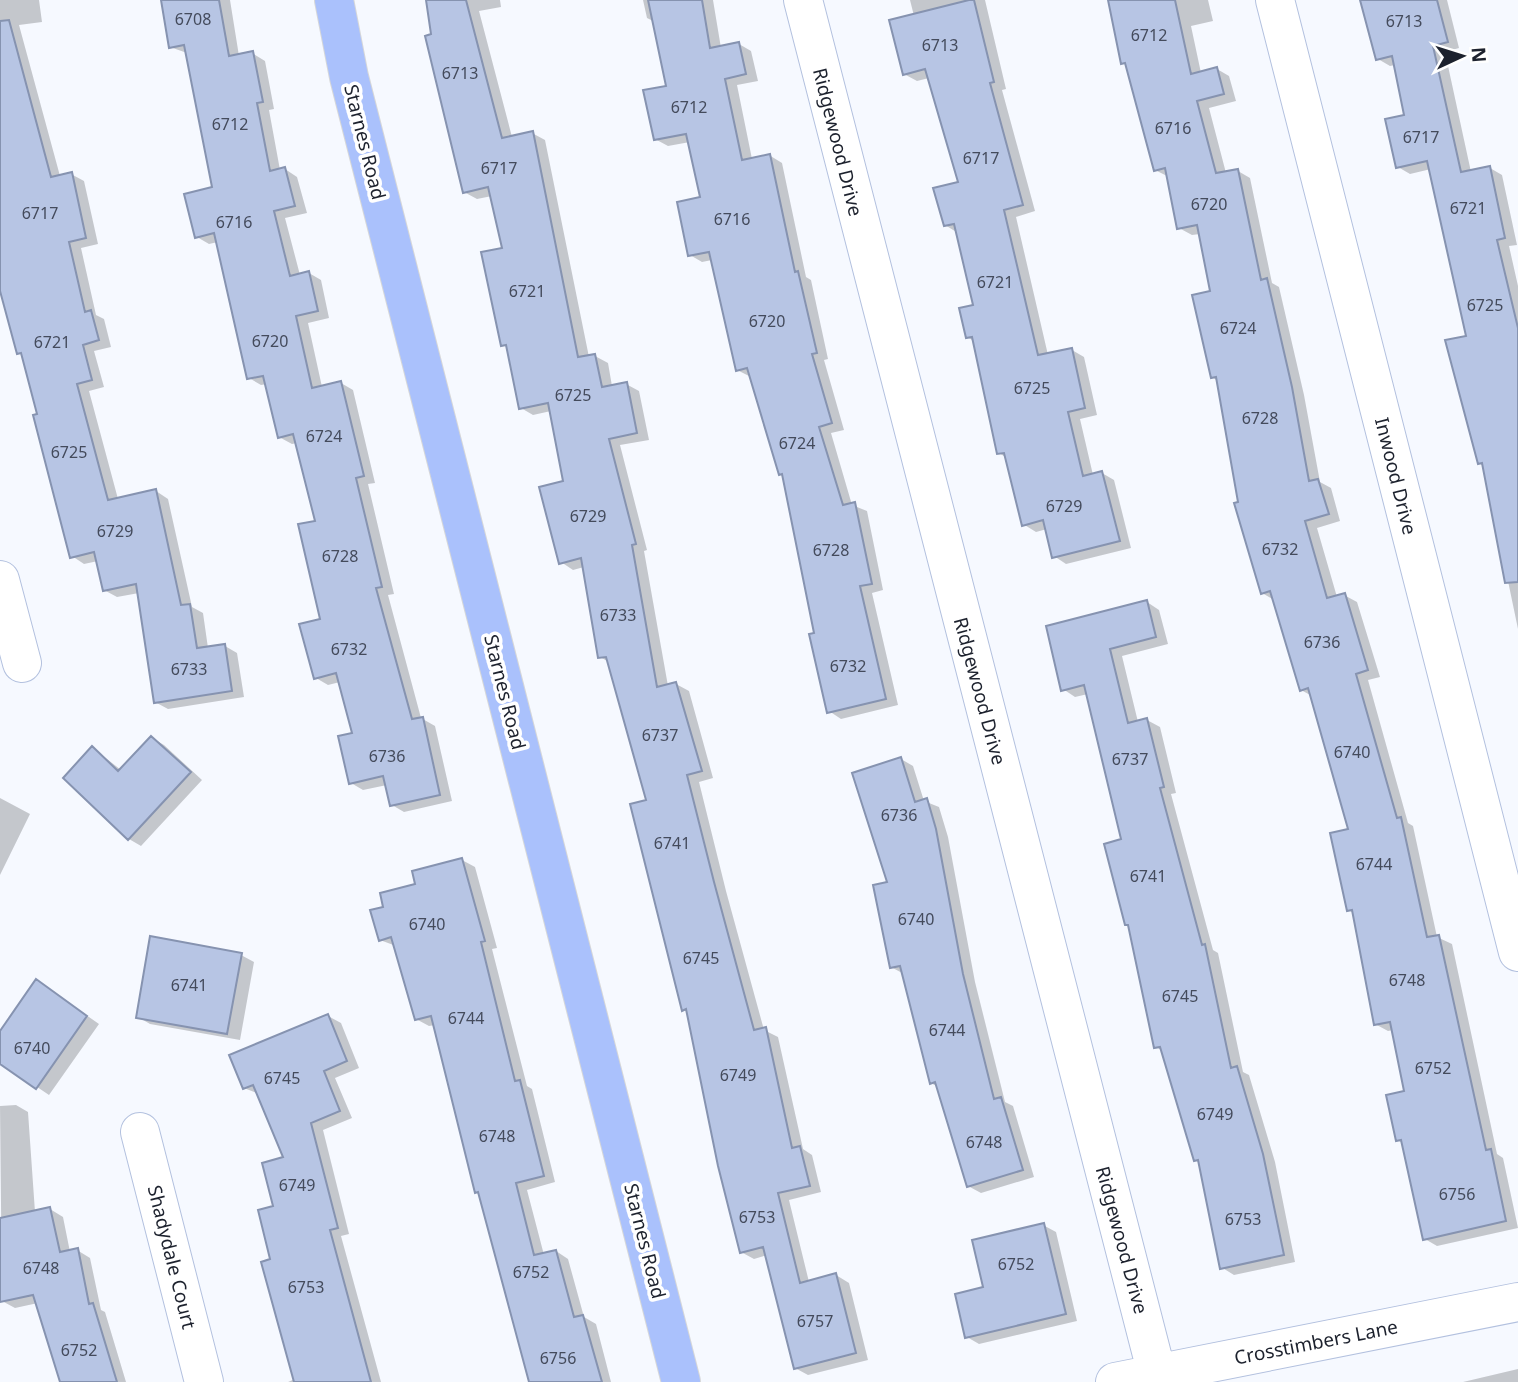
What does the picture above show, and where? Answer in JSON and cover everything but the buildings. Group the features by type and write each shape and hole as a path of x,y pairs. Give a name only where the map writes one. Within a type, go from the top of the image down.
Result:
{"main road":[{"name":"Starnes Road","path":"334,0 349,78 681,1382"}],"street":[{"name":"Ridgewood Drive","path":"803,0 1158,1378"},
{"name":"Inwood Drive","path":"1275,0 1518,952"},
{"path":"0,580 22,663"},
{"name":"Shadydale Court","path":"140,1132 204,1382"},
{"name":"Crosstimbers Lane","path":"1115,1382 1158,1378 1518,1302"}]}
